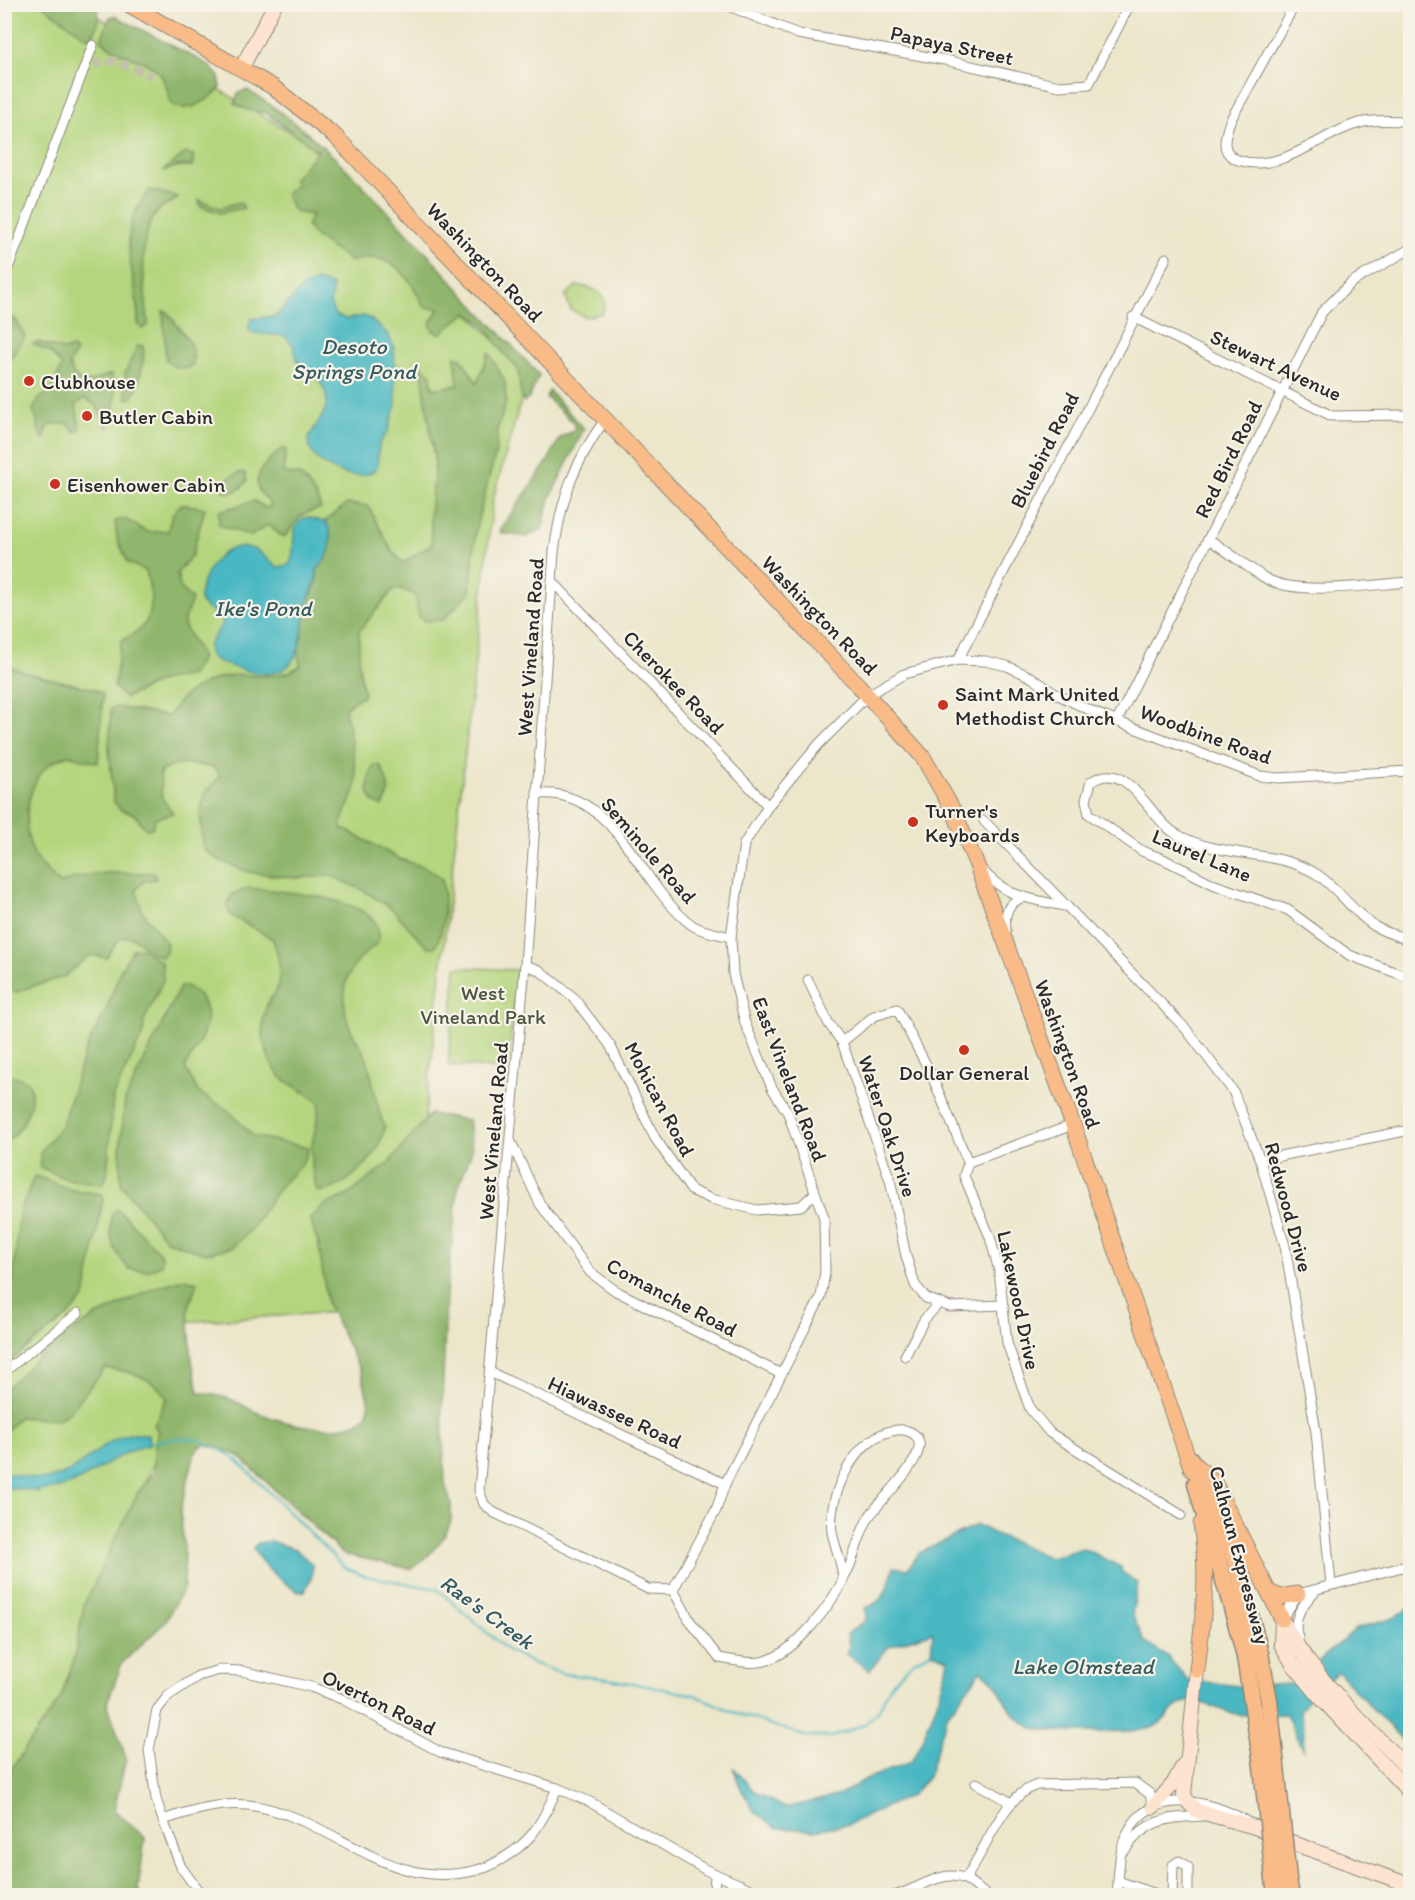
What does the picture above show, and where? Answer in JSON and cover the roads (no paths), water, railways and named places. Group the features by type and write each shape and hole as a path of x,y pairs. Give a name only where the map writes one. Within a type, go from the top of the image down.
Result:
{"highway":[{"name":"Calhoun Expressway","path":"1190,1459 1217,1510 1236,1563 1252,1655 1269,1700 1284,1884 1276,1896"}],"main road":[{"name":"Washington Road","path":"128,4 273,87 336,137 604,421 868,695 922,757 954,812 976,863 1073,1125 1190,1459 1206,1551 1204,1602 1197,1670"},
{"path":"241,69 275,4"},
{"path":"1190,1459 1215,1484 1282,1619 1305,1655 1332,1688 1410,1772"},
{"path":"1269,1592 1281,1597 1298,1594"},
{"path":"1282,1619 1281,1644 1293,1664 1321,1698 1410,1793"},
{"path":"1197,1670 1184,1794 1187,1801 1197,1811 1210,1816 1255,1827 1305,1848 1410,1885"},
{"path":"1153,1807 1173,1784 1187,1756"}],"street":[{"name":"Papaya Street","path":"724,4 798,34 945,60 1059,86 1089,84 1130,4"},
{"path":"1295,4 1230,122 1224,140 1226,151 1233,158 1243,162 1284,158 1364,122 1410,121"},
{"path":"4,279 93,45"},
{"name":"Red Bird Road","path":"1117,721 1282,389 1323,312 1352,282 1410,249"},
{"name":"Bluebird Road","path":"958,660 1133,317 1166,258"},
{"name":"Stewart Avenue","path":"1133,317 1282,389 1332,416 1410,415"},
{"name":"West Vineland Road","path":"604,421 586,447 565,490 558,523 542,709 525,965 480,1490 484,1504 493,1512 648,1588 673,1590"},
{"path":"1208,539 1240,559 1266,580 1303,588 1410,582"},
{"name":"Cherokee Road","path":"554,583 768,806"},
{"name":"Woodbine Road","path":"868,695 904,674 958,660 986,661 1007,666 1078,705 1260,776 1299,777 1410,771"},
{"name":"East Vineland Road","path":"673,1590 716,1510 725,1484 821,1297 826,1244 824,1218 788,1113 772,1088 745,1023 733,974 731,937 744,844 768,806 819,744 868,695"},
{"name":"Laurel Lane","path":"1410,940 1378,929 1317,875 1288,862 1238,854 1178,835 1161,823 1128,781 1115,776 1100,775 1091,782 1086,800 1089,814 1142,851 1164,859 1215,885 1288,910 1349,955 1410,978"},
{"name":"Seminole Road","path":"538,794 557,792 590,806 610,826 657,889 680,915 694,926 731,937"},
{"name":"Redwood Drive","path":"984,821 1064,906 1186,1029 1233,1091 1260,1160 1285,1246 1316,1432 1332,1584"},
{"path":"976,863 997,886 1023,897 1064,906"},
{"path":"1009,953 1005,926 1006,911 1012,901 1023,897"},
{"name":"Mohican Road","path":"525,965 539,970 573,997 610,1045 655,1138 691,1190 711,1199 757,1210 801,1206 814,1194"},
{"path":"808,980 829,1024 842,1041"},
{"name":"Water Oak Drive","path":"938,1304 926,1298 915,1285 890,1180 842,1041 874,1016 897,1009 931,1074 968,1162"},
{"path":"968,1162 1073,1125"},
{"path":"1260,1160 1410,1130"},
{"name":"Comanche Road","path":"510,1140 540,1204 590,1272 616,1291 780,1374"},
{"name":"Lakewood Drive","path":"968,1162 964,1176 990,1237 999,1271 1007,1343 1018,1382 1030,1409 1050,1433 1181,1515"},
{"path":"905,1356 920,1327 938,1304 950,1307 1003,1305"},
{"path":"4,1372 78,1313"},
{"name":"Hiawassee Road","path":"490,1372 725,1484"},
{"path":"673,1590 690,1621 719,1658 746,1662 765,1661 788,1648 813,1625 843,1581 869,1518 919,1451 919,1441 914,1434 904,1429 886,1430 862,1447 851,1459 832,1522 843,1581"},
{"path":"1282,1619 1298,1594 1410,1565"},
{"path":"1305,1655 1295,1630 1296,1618 1303,1605 1316,1590"},
{"name":"Overton Road","path":"202,1896 181,1867 163,1820 156,1799 149,1750 158,1710 168,1696 198,1676 220,1670 242,1671 311,1687 369,1712 440,1752 557,1788 591,1802 715,1874 766,1896"},
{"path":"976,1783 1010,1802"},
{"path":"965,1879 1010,1802 1023,1791 1037,1785 1131,1783 1145,1789 1153,1800 1153,1807"},
{"path":"163,1820 198,1808 247,1805 285,1814 399,1875 428,1878 459,1877 509,1856 541,1826 557,1788"},
{"path":"1117,1896 1122,1854 1128,1832 1153,1807 1187,1801 1221,1807 1255,1827"},
{"path":"1122,1854 1136,1835 1148,1825 1179,1818 1210,1816"},
{"path":"1172,1896 1173,1865 1179,1861 1188,1867 1188,1896"},
{"path":"714,1896 715,1874"},
{"path":"893,1896 911,1892 926,1882 944,1876 965,1879 988,1896"},
{"path":"1118,1881 1162,1896"}],"water":[{"name":"Desoto Springs Pond","path":"317,281 333,286 330,303 335,315 346,319 364,316 370,319 387,333 394,347 396,404 388,431 379,444 377,468 369,473 359,475 336,471 316,458 310,449 308,440 326,406 325,391 317,378 298,363 293,345 285,336 253,333 248,329 251,319 276,316 304,286"},
{"name":"Ike's Pond","path":"308,517 327,523 331,543 328,554 317,570 295,657 279,672 265,674 233,667 214,659 210,656 208,646 223,623 221,616 206,608 200,601 204,580 209,569 224,553 234,548 244,547 256,550 278,567 289,565 297,525"},
{"path":"130,1434 148,1434 149,1445 121,1456 70,1485 40,1490 38,1493 5,1487 5,1473 36,1479 54,1478 76,1467 107,1444"},
{"name":"Lake Olmstead","path":"977,1525 1050,1558 1083,1548 1121,1567 1122,1573 1138,1583 1132,1614 1144,1641 1167,1656 1188,1680 1239,1686 1293,1683 1356,1629 1387,1620 1410,1609 1410,1748 1338,1672 1310,1695 1300,1711 1304,1732 1303,1751 1286,1714 1237,1714 1192,1701 1181,1703 1154,1727 1146,1729 1093,1732 1054,1731 1031,1727 1014,1714 995,1684 981,1671 947,1716 928,1777 912,1795 849,1824 815,1830 777,1828 754,1811 740,1787 733,1767 754,1791 785,1808 840,1795 866,1779 911,1762 934,1712 948,1659 931,1652 933,1632 889,1646 870,1670 846,1654 849,1645 847,1634 866,1620 865,1608 882,1597 888,1587 894,1567 908,1569 919,1553"},
{"path":"270,1541 295,1549 312,1564 312,1576 305,1591 298,1592 285,1583 266,1567 257,1555 253,1548 258,1543"}],"waterway":[{"name":"Rae's Creek","path":"148,1443 186,1438 205,1442 226,1453 238,1461 344,1567 365,1576 437,1589 507,1650 537,1665 564,1674 609,1679 695,1695 733,1712 804,1736 832,1737 865,1724 878,1711 891,1684 914,1661 931,1652"}],"tunnel":[{"path":"94,63 115,61 153,76"}],"place":[{"name":"Clubhouse","path":"29,381"},
{"name":"Butler Cabin","path":"87,416"},
{"name":"Eisenhower Cabin","path":"55,484"},
{"name":"Saint Mark United Methodist Church","path":"943,705"},
{"name":"Turner's Keyboards","path":"913,822"},
{"name":"Dollar General","path":"964,1050"}],"park label":[{"name":"West Vineland Park","path":"483,1004"}]}
